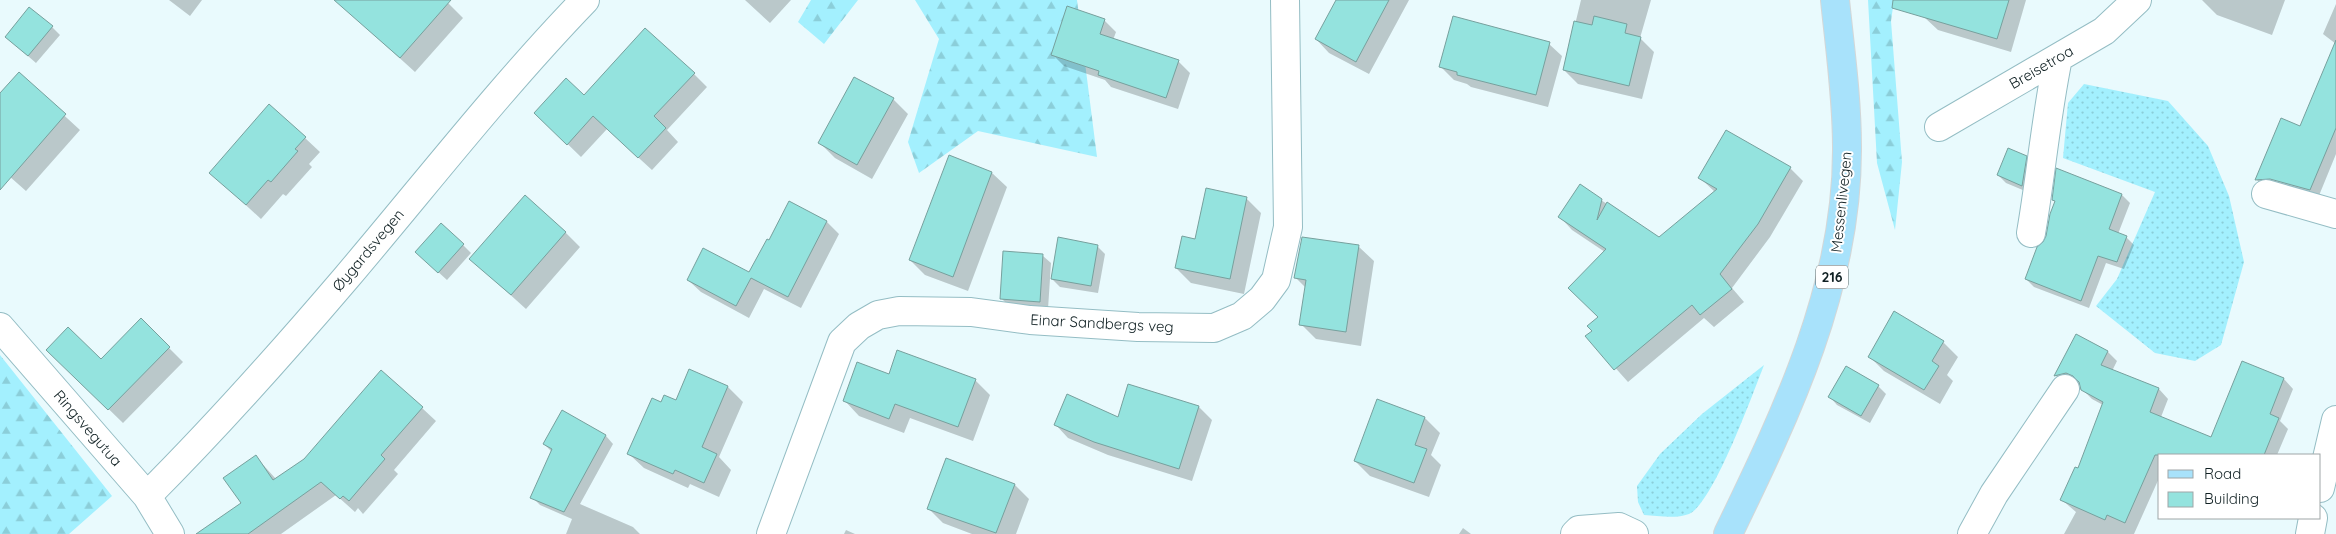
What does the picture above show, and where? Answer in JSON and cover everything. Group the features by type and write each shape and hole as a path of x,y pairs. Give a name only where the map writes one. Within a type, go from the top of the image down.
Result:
{"main road":[{"name":"Messenlivegen","path":"1728,534 1772,442 1807,357 1832,278 1841,228 1847,147 1845,102 1835,0"}],"street":[{"name":"Øygardsvegen","path":"147,496 200,442 346,278 457,143 585,0"},
{"name":"Einar Sandbergs veg","path":"771,534 842,342 858,326 878,316 899,311 971,312 1030,320 1100,325 1214,328 1242,316 1262,299 1276,280 1288,227 1285,0"},
{"name":"Breisetroa","path":"1939,127 2104,31 2138,0"},
{"path":"2031,233 2043,161 2049,102 2058,58"},
{"path":"2266,194 2336,214"},
{"name":"Ringsvegutua","path":"0,327 147,496 170,534"},
{"path":"1972,534 1994,494 2065,389"},
{"path":"2321,484 2336,420"},
{"path":"2310,534 2313,519"},
{"path":"1575,534 1579,530 1619,527 1634,534"}],"green space":[{"path":"811,0 858,0 824,44 798,22"},
{"path":"915,0 1077,0 1097,157 978,131 919,173 908,142 939,39"},
{"path":"1868,0 1894,0 1891,21 1902,162 1895,230 1877,163"},
{"path":"2084,84 2168,101 2208,146 2229,196 2244,262 2221,345 2195,361 2155,353 2096,306 2117,279 2155,192 2063,158 2068,103"},
{"path":"0,355 112,496 69,534 0,534"},
{"path":"1764,365 1742,422 1720,470 1699,506 1684,516 1644,515 1638,502 1637,486 1660,454 1702,414"}],"building":[{"path":"334,0 451,0 400,58"},
{"path":"1336,0 1389,0 1356,62 1315,39"},
{"path":"1893,0 2009,0 1997,39 1892,8"},
{"path":"1067,6 1105,19 1100,34 1179,60 1166,98 1098,75 1099,71 1051,55"},
{"path":"29,7 53,26 28,56 5,37"},
{"path":"1453,16 1550,42 1536,95 1457,75 1457,72 1439,67"},
{"path":"1594,16 1627,24 1625,33 1641,37 1629,86 1563,70 1574,21 1592,25"},
{"path":"645,28 695,73 654,116 666,128 638,158 593,116 567,145 534,113 566,78 584,95"},
{"path":"2336,40 2336,128 2310,190 2270,179 2255,180 2281,118 2300,126"},
{"path":"19,72 66,114 0,190 0,93"},
{"path":"854,77 894,98 857,165 818,143"},
{"path":"269,104 306,137 295,149 298,151 271,182 268,180 246,205 209,173"},
{"path":"1726,130 1791,167 1758,224 1720,274 1732,289 1700,315 1692,305 1614,370 1585,336 1592,331 1587,326 1598,317 1568,288 1606,249 1558,217 1580,184 1602,199 1597,220 1607,202 1659,237 1717,189 1698,178"},
{"path":"2008,148 2027,156 2022,186 1997,175"},
{"path":"949,155 992,172 953,277 909,260"},
{"path":"2056,168 2122,194 2109,229 2127,236 2117,262 2098,256 2081,301 2025,279 2037,247 2046,236 2050,214 2055,201 2052,200"},
{"path":"1206,188 1247,197 1230,279 1175,268 1182,236 1195,239"},
{"path":"525,195 566,232 511,295 469,259"},
{"path":"789,201 827,221 788,297 751,278 736,306 687,280 703,248 749,272 767,239 769,240"},
{"path":"441,223 464,244 438,273 415,252"},
{"path":"1058,237 1098,245 1091,286 1051,279"},
{"path":"1302,237 1359,245 1346,332 1299,325 1306,280 1294,278"},
{"path":"1003,251 1043,254 1040,302 1000,299"},
{"path":"1894,311 1944,341 1932,361 1939,366 1924,390 1868,357"},
{"path":"141,318 170,347 108,410 46,350 68,327 101,359"},
{"path":"2076,334 2108,351 2101,365 2159,388 2150,412 2211,437 2242,361 2284,378 2270,414 2279,418 2264,454 2155,455 2125,523 2107,515 2105,520 2060,500 2075,467 2078,468 2103,402 2081,390 2079,382 2073,376 2066,373 2054,376"},
{"path":"897,350 976,379 958,427 895,404 889,419 843,401 857,362 889,374"},
{"path":"1846,366 1879,385 1861,416 1828,397"},
{"path":"689,369 728,386 702,447 717,454 704,483 675,470 673,474 627,454 652,398 661,402 664,395 676,400"},
{"path":"381,370 423,407 381,455 385,459 349,501 343,496 340,499 321,482 248,534 196,534 241,503 223,478 256,455 273,480 304,459"},
{"path":"1128,384 1199,406 1179,469 1094,442 1054,425 1067,394 1118,417"},
{"path":"1377,399 1425,417 1415,445 1427,449 1414,483 1354,461"},
{"path":"562,410 606,435 564,512 530,498 552,449 543,444"},
{"path":"946,458 1015,484 996,533 927,509"}]}
